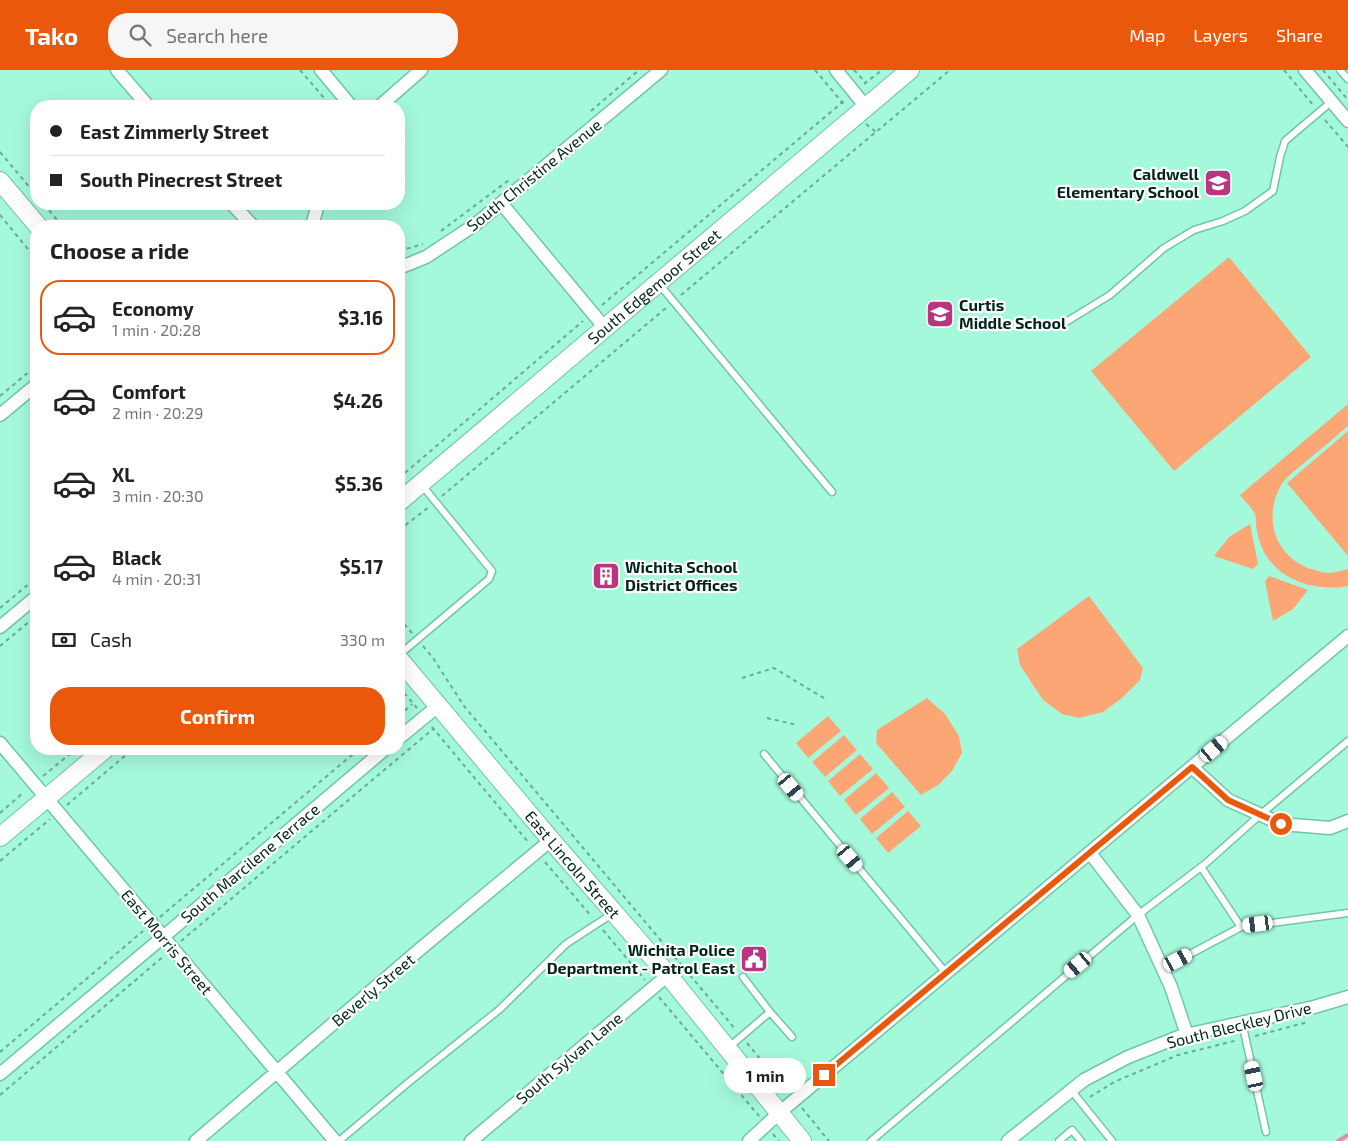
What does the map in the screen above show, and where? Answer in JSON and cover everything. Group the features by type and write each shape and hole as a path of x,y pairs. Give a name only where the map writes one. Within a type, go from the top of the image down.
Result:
{"street":[{"path":"117,70 143,100"},
{"path":"321,70 346,100"},
{"path":"387,100 421,70"},
{"name":"South Christine Avenue","path":"405,266 426,257 476,224 661,70"},
{"path":"836,70 854,93 861,111"},
{"name":"South Edgemoor Street","path":"405,497 910,70"},
{"path":"1305,70 1348,121"},
{"path":"0,181 33,220"},
{"path":"501,203 605,328"},
{"path":"238,210 247,220"},
{"path":"0,415 30,390"},
{"path":"0,627 30,602"},
{"path":"749,1141 779,1113 1348,636"},
{"name":"East Lincoln Street","path":"405,667 668,975 802,1141"},
{"path":"405,733 438,706"},
{"name":"East Morris Street","path":"0,743 335,1141"},
{"path":"0,837 98,755"},
{"name":"South Marcilene Terrace","path":"0,1074 378,755"},
{"path":"1192,767 1228,800 1281,824 1330,828 1348,821"},
{"name":"Beverly Street","path":"202,1139 276,1072 551,840"},
{"path":"1090,853 1138,915 1171,987 1187,1035"},
{"name":"South Sylvan Lane","path":"471,1141 668,975"},
{"name":"South Bleckley Drive","path":"1008,1141 1084,1080 1128,1057 1187,1035 1314,1007 1348,997"}],"lane":[{"path":"1340,70 1348,79"},
{"path":"1061,325 1110,294 1164,248 1194,230 1223,222 1245,211 1273,191 1280,157 1286,141 1331,102"},
{"path":"658,283 832,492"},
{"path":"405,650 489,579 492,571 421,484"},
{"path":"871,1141 1138,915 1201,867 1348,741"},
{"path":"764,754 946,973"},
{"path":"1201,867 1241,927"},
{"path":"339,1141 500,1009 566,944 614,913"},
{"path":"1162,969 1241,927 1348,913"},
{"path":"743,977 792,1037"},
{"path":"727,1049 770,1012"},
{"path":"1242,1022 1266,1132"},
{"path":"1071,1090 1112,1141"},
{"path":"1059,1141 1072,1130 1081,1141"}],"path":[{"path":"300,70 326,100"},
{"path":"588,114 639,70"},
{"path":"815,70 842,103 861,111 876,132"},
{"path":"854,70 866,83"},
{"path":"405,473 882,70"},
{"path":"405,525 436,502 950,70"},
{"path":"1323,70 1348,100"},
{"path":"0,152 30,188"},
{"path":"435,236 514,176"},
{"path":"49,210 57,220"},
{"path":"0,215 30,252"},
{"path":"405,249 427,242"},
{"path":"0,396 30,371"},
{"path":"0,608 30,583"},
{"path":"0,646 30,621"},
{"path":"405,625 433,658 464,706 829,1141"},
{"path":"742,678 774,668 827,700"},
{"path":"405,694 779,1141"},
{"path":"405,711 413,704"},
{"path":"767,718 797,725"},
{"path":"405,752 433,728"},
{"path":"0,1052 352,755"},
{"path":"0,1094 401,755"},
{"path":"1081,1102 1114,1082 1178,1055 1310,1021"}],"shaded area":[{"path":"1229,257 1311,357 1174,471 1091,371"},
{"path":"1348,404 1348,426 1287,477 1280,487 1275,500 1273,524 1276,536 1289,556 1311,569 1322,572 1329,573 1348,569 1348,586 1323,587 1310,585 1298,582 1287,576 1277,569 1269,559 1259,539 1255,514 1240,495"},
{"path":"1348,431 1348,556 1287,483"},
{"path":"1250,524 1258,564 1253,569 1214,556 1229,537"},
{"path":"1269,576 1308,590 1293,609 1273,621 1265,581"},
{"path":"1089,596 1143,668 1140,680 1122,698 1103,712 1079,718 1062,714 1043,700 1020,665 1017,649"},
{"path":"927,698 945,714 959,736 962,753 952,771 938,785 921,795 876,743 877,730"},
{"path":"828,716 841,731 808,758 796,743"},
{"path":"844,735 857,750 825,777 812,762"},
{"path":"860,754 873,769 840,796 828,781"},
{"path":"876,773 889,788 856,815 844,800"},
{"path":"892,792 905,807 872,834 860,819"},
{"path":"908,811 921,826 888,853 876,838"}],"waterway":[{"path":"1338,1141 1348,1135"}],"place":[{"name":"Caldwell Elementary School","path":"1218,183"},
{"name":"Curtis Middle School","path":"940,314"},
{"name":"Wichita School District Offices","path":"606,576"},
{"name":"Wichita Police Department - Patrol East","path":"754,959"}],"route":[{"path":"824,1075 1192,767 1228,800 1281,824"}]}
